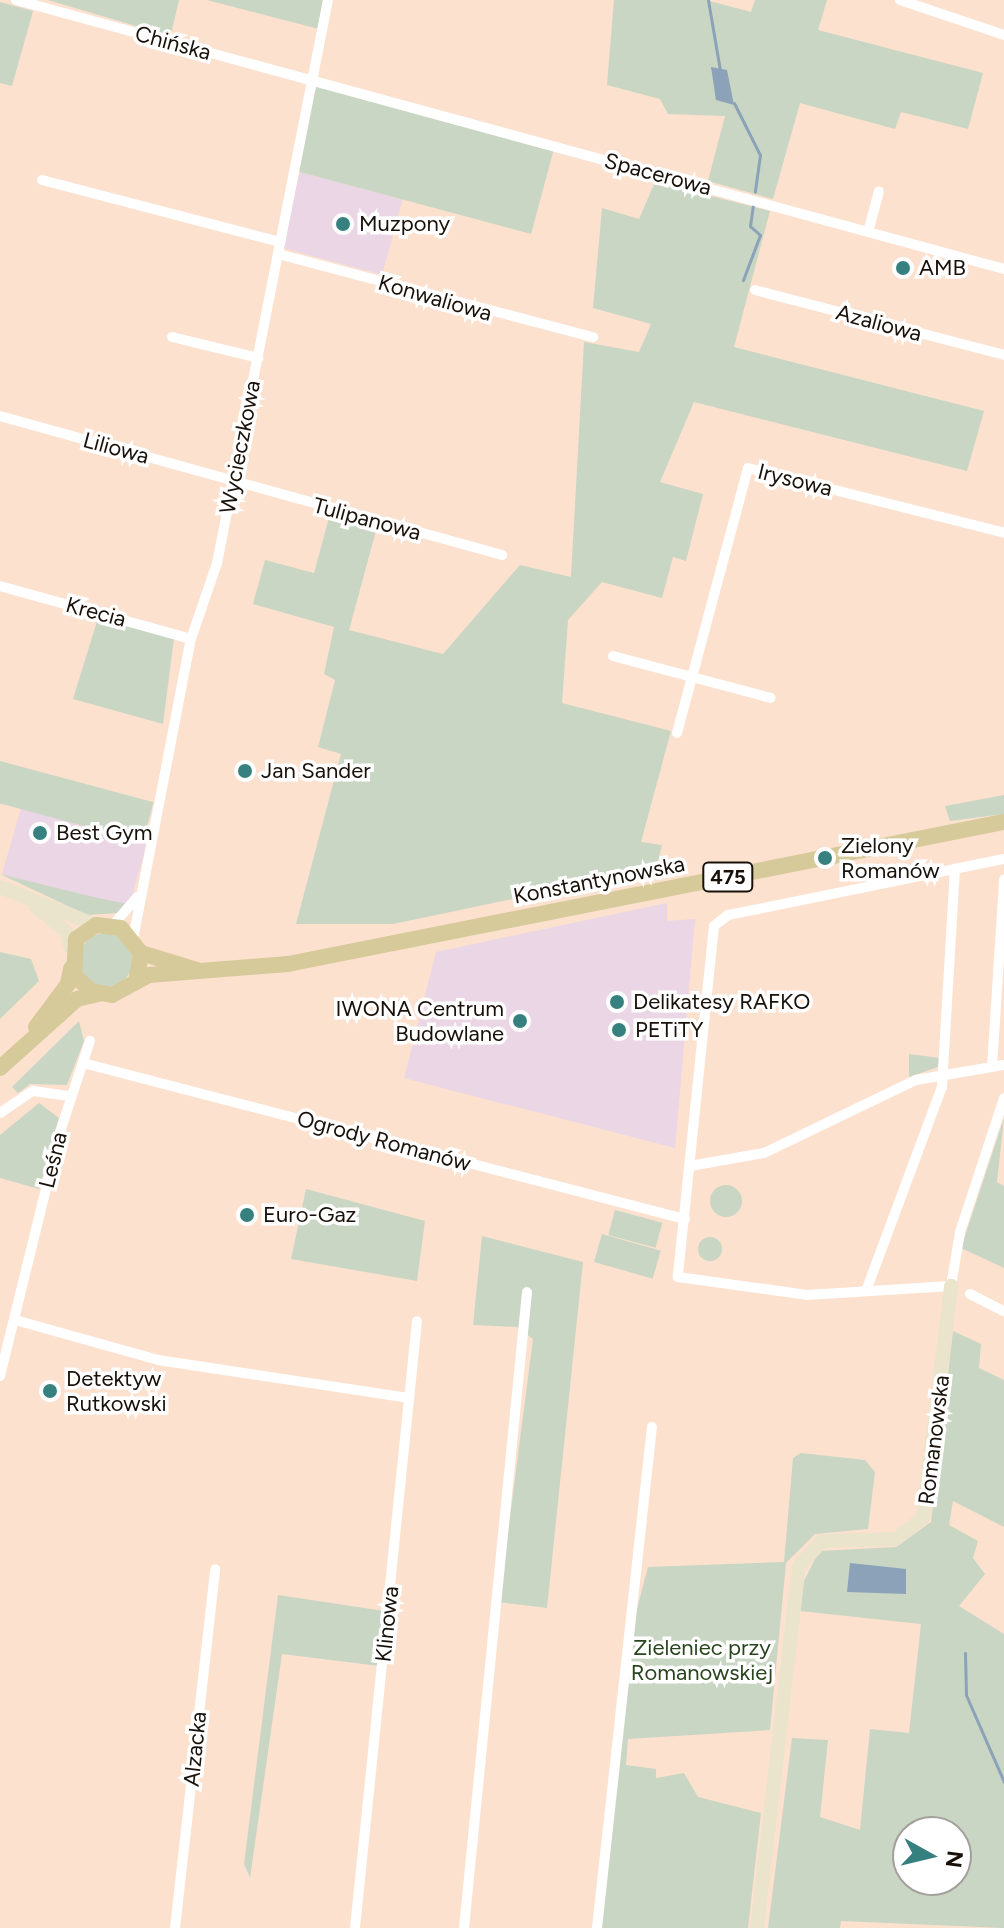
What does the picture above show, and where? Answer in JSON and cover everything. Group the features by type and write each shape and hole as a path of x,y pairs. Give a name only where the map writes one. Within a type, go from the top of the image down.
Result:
{"main road":[{"name":"Konstantynowska","path":"136,982 288,964 1004,822"},
{"name":"475","path":"104,925 137,946"},
{"path":"29,1038 68,984 71,948 104,925"},
{"name":"Konstantynowska","path":"137,946 202,972"},
{"path":"136,982 137,946"},
{"path":"71,968 99,994"},
{"name":"475","path":"99,994 122,992 136,982"},
{"path":"0,1068 29,1038 77,999 99,994"}],"street":[{"name":"Chińska","path":"16,0 311,80"},
{"name":"Wycieczkowa","path":"137,946 140,891 191,639 217,563 328,0"},
{"path":"900,0 1004,35"},
{"name":"Spacerowa","path":"311,80 1004,269"},
{"name":"Konwaliowa","path":"42,180 593,337"},
{"path":"868,232 879,191"},
{"name":"Azaliowa","path":"755,290 1004,355"},
{"path":"172,337 258,358"},
{"name":"Liliowa","path":"0,416 233,479"},
{"name":"Irysowa","path":"677,733 748,468 1004,533"},
{"name":"Tulipanowa","path":"233,479 502,555"},
{"name":"Krecia","path":"0,586 191,639"},
{"path":"613,656 771,698"},
{"path":"951,1286 807,1295 678,1277 711,935 728,915 955,868 1003,862"},
{"path":"866,1291 942,1075 955,868"},
{"path":"690,1166 764,1153 942,1075 998,1066 1004,879"},
{"name":"475","path":"6,889 104,925"},
{"name":"475","path":"6,889 62,926 71,948"},
{"name":"Wycieczkowa","path":"104,925 140,891"},
{"name":"Leśna","path":"0,1376 70,1096 90,1041"},
{"name":"Ogrody Romanów","path":"83,1063 685,1219"},
{"path":"0,1113 33,1091 70,1096"},
{"name":"Romanowska","path":"757,1928 799,1566 822,1541 896,1539 923,1518 960,1232 1004,1098"},
{"path":"464,1928 527,1292"},
{"path":"970,1294 1004,1311"},
{"path":"15,1320 158,1360 408,1398"},
{"name":"Klinowa","path":"355,1928 417,1321"},
{"path":"597,1928 652,1427"},
{"name":"Alzacka","path":"175,1928 215,1569"}],"shaded area":[{"name":"Muzpony","path":"300,172 402,199 382,275 280,247"},
{"path":"21,808 147,844 128,910 2,874"},
{"path":"667,903 667,921 695,919 675,1148 404,1078 436,952"}],"green space":[{"path":"48,0 179,0 172,30 163,34"},
{"path":"207,0 325,0 319,29"},
{"path":"614,0 706,0 751,12 755,0 827,0 818,30 983,73 968,129 901,112 895,129 800,103 773,199 708,181 725,116 668,114 660,99 607,85"},
{"path":"0,2 33,11 12,86 0,83"},
{"path":"315,86 554,150 531,234 292,170"},
{"path":"655,182 770,211 734,347 984,411 967,471 694,402 660,482 703,494 686,561 673,557 662,598 602,582 568,620 562,703 671,731 641,842 662,845 656,869 393,924 296,924 341,754 318,747 335,680 324,674 334,627 253,604 265,560 314,573 330,514 377,527 349,630 443,654 520,565 571,577 584,342 639,352 651,324 593,308 602,208 639,219"},
{"path":"98,618 174,638 163,724 73,699"},
{"path":"0,761 154,802 143,842 0,803"},
{"path":"1004,795 1004,814 950,821 945,806"},
{"path":"0,874 127,904 117,913 87,915"},
{"path":"106,933 125,941 133,960 125,979 106,987 87,979 79,960 87,941"},
{"path":"0,952 31,959 39,981 0,1019"},
{"path":"79,1021 84,1041 67,1085 30,1084 18,1093 12,1087"},
{"path":"909,1054 940,1058 938,1067 909,1077"},
{"path":"39,1103 59,1118 39,1189 0,1178 0,1135"},
{"path":"1004,1118 997,1182 1004,1186 1004,1268 961,1248"},
{"path":"726,1185 737,1190 742,1201 737,1212 726,1217 715,1212 710,1201 715,1190"},
{"path":"306,1189 425,1221 417,1281 291,1259"},
{"path":"615,1210 662,1223 656,1248 608,1235"},
{"path":"602,1234 661,1251 653,1279 594,1262"},
{"path":"482,1236 583,1262 547,1608 499,1602 533,1339 517,1327 473,1325"},
{"path":"710,1237 718,1241 722,1249 718,1257 710,1261 702,1257 698,1249 702,1241"},
{"path":"953,1331 981,1344 979,1368 1004,1380 1004,1527 953,1501 949,1525 978,1541 973,1558 985,1574 959,1606 1004,1634 1004,1928 841,1921 840,1928 768,1928 792,1738 828,1740 820,1817 860,1830 870,1729 909,1733 921,1624 800,1611 803,1583 819,1551 896,1547 931,1522"},
{"name":"Zieleniec przy Romanowskiej","path":"801,1453 865,1460 875,1472 868,1529 815,1534 786,1563 770,1730 628,1739 626,1765 656,1769 656,1778 684,1773 698,1797 761,1813 748,1928 600,1928 628,1643 648,1567 784,1562 793,1458"},
{"path":"278,1595 384,1611 379,1666 282,1654 250,1878 244,1864"}],"water":[{"path":"711,67 727,70 734,105 716,100"},
{"path":"850,1563 906,1569 906,1594 847,1592"}],"waterway":[{"path":"708,0 720,70"},
{"path":"734,103 760,155 755,192"},
{"path":"743,280 760,235 750,226 753,205"},
{"path":"965,1653 966,1695 1004,1782"}],"place":[{"name":"Muzpony","path":"343,224"},
{"name":"AMB","path":"903,268"},
{"name":"Jan Sander","path":"245,771"},
{"name":"Best Gym","path":"40,833"},
{"name":"Zielony Romanów","path":"825,858"},
{"name":"Delikatesy RAFKO","path":"617,1002"},
{"name":"IWONA Centrum Budowlane","path":"520,1021"},
{"name":"PETiTY","path":"619,1030"},
{"name":"Euro-Gaz","path":"247,1215"},
{"name":"Detektyw Rutkowski","path":"50,1391"}]}
